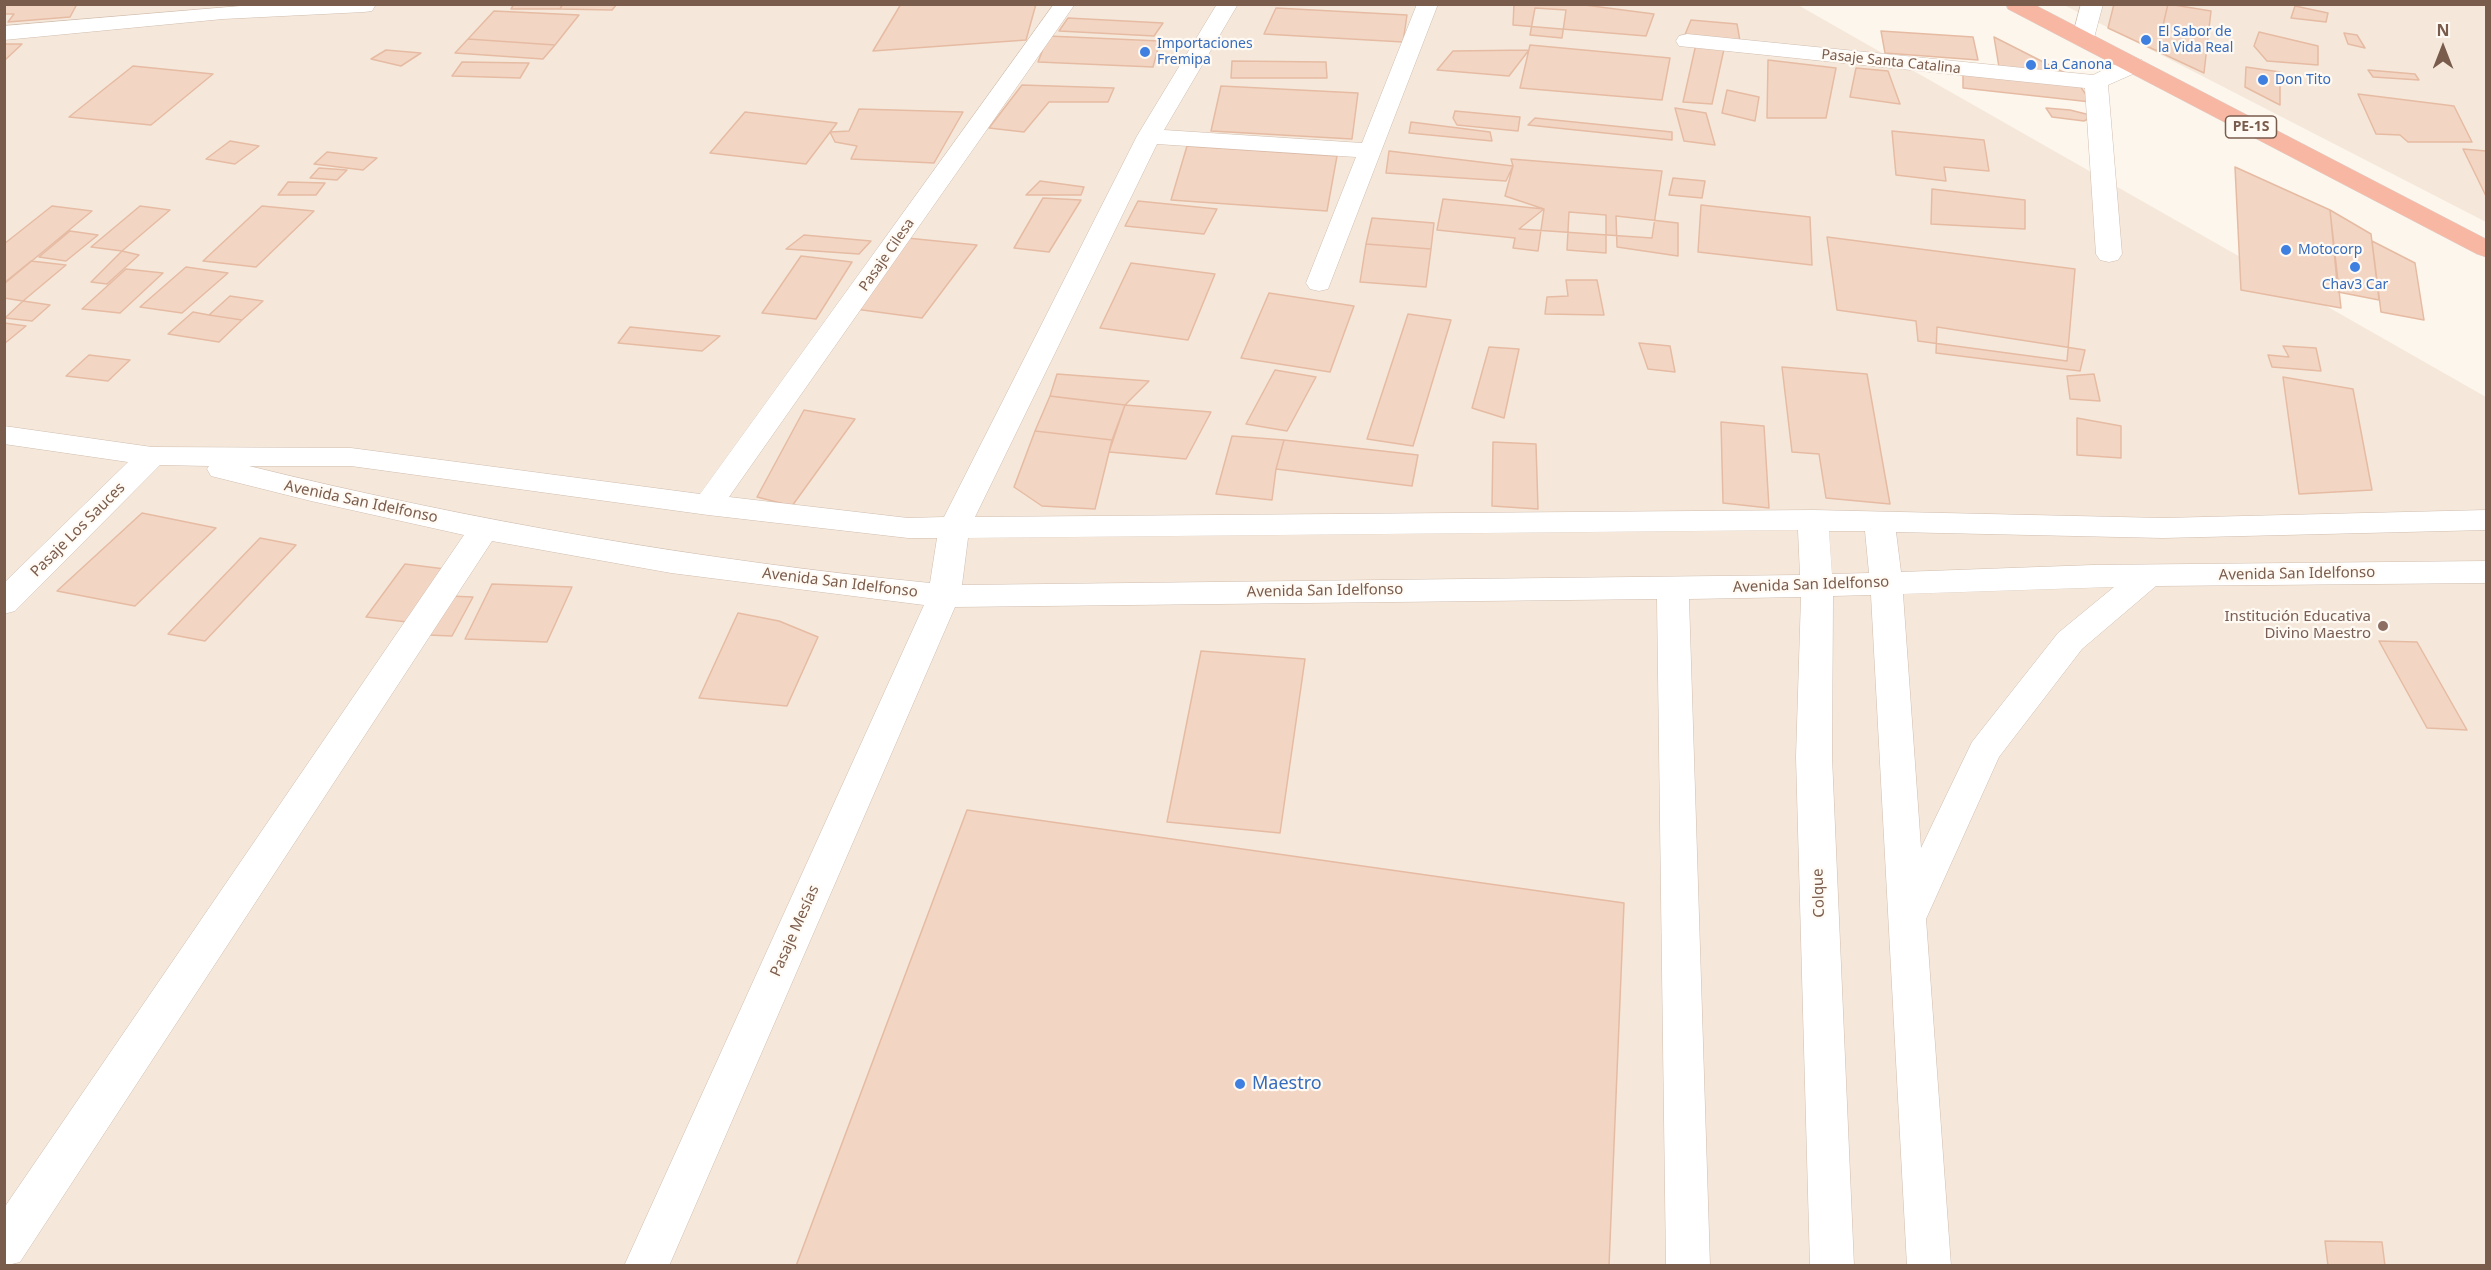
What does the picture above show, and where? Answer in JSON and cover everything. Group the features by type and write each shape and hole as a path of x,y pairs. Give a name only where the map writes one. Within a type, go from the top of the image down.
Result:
{"highway":[{"name":"PE-1S","path":"2016,4 2487,249"}],"street":[{"name":"Pasaje Cilesa","path":"708,505 1065,4"},
{"name":"Pasaje Mesías","path":"646,1266 944,596 954,528 1149,136 1228,4"},
{"path":"1319,283 1428,4"},
{"path":"2083,38 2092,4"},
{"path":"4,33 223,13 364,6"},
{"name":"Pasaje Santa Catalina","path":"1687,41 2096,82"},
{"path":"2109,254 2096,82 2133,65"},
{"path":"1149,136 1371,151"},
{"name":"Avenida San Idelfonso","path":"4,435 165,457 317,494 485,528 656,558 878,590 944,596 1817,586 2148,576 2487,572"},
{"name":"Avenida San Idelfonso","path":"165,457 351,457 708,505 908,528 1813,519 2163,528 2487,520"},
{"name":"Pasaje Los Sauces","path":"4,603 165,457"},
{"name":"Colque","path":"1813,519 1817,586 1814,757 1832,1266"},
{"path":"1879,521 1886,583 1909,916 1929,1266"},
{"path":"4,1247 485,528"},
{"path":"1909,916 1984,751 2070,641 2148,576"},
{"path":"1672,588 1688,1266"}],"shaded area":[{"path":"5,5 1798,5 2486,397 2486,1265 5,1266"},
{"path":"2064,5 2486,5 2486,222"}],"building":[{"path":"4,4 77,4 70,17 8,22 14,14 4,14"},
{"path":"514,4 562,4 560,9 511,9"},
{"path":"563,4 617,4 612,10 560,9"},
{"path":"901,4 1036,4 1026,40 873,51"},
{"path":"1514,4 1577,4 1654,14 1646,36 1513,25"},
{"name":"El Sabor de la Vida Real","path":"2114,4 2168,4 2157,51 2108,28"},
{"path":"2168,4 2211,11 2204,73 2157,51"},
{"path":"2295,6 2328,13 2326,22 2291,18"},
{"path":"1276,8 1407,15 1403,42 1264,34"},
{"path":"1535,8 1566,10 1562,38 1530,35"},
{"path":"494,11 579,15 555,45 468,39"},
{"path":"1068,18 1163,23 1154,36 1059,31"},
{"path":"1691,20 1737,24 1740,41 1684,37"},
{"path":"1881,31 1973,37 1978,60 1885,53"},
{"path":"2259,32 2318,46 2318,65 2267,61 2254,46"},
{"path":"2344,33 2357,35 2365,48 2348,44"},
{"path":"1048,36 1160,41 1153,67 1038,62"},
{"path":"1994,37 2067,74 1999,67"},
{"path":"468,39 555,45 543,59 455,53"},
{"path":"4,44 22,44 4,61"},
{"path":"1696,44 1724,49 1712,104 1683,102"},
{"path":"1530,45 1670,58 1662,100 1520,88"},
{"path":"386,50 421,53 401,66 371,59"},
{"path":"1529,50 1509,76 1437,70 1453,51"},
{"path":"1768,60 1836,68 1826,118 1767,118"},
{"path":"1232,61 1326,62 1327,78 1231,78"},
{"path":"462,62 529,63 520,78 452,76"},
{"path":"133,66 213,74 151,125 69,117"},
{"name":"Don Tito","path":"2246,67 2280,72 2280,105 2245,87"},
{"path":"1856,68 1888,71 1900,104 1850,97"},
{"path":"2368,70 2415,74 2419,80 2373,77"},
{"path":"1963,72 2078,83 2091,102 1963,88"},
{"path":"1022,85 1114,88 1108,102 1049,102 1024,132 989,128"},
{"path":"1221,86 1358,93 1352,139 1211,131"},
{"path":"1727,90 1759,97 1755,121 1722,113"},
{"path":"2358,94 2454,106 2472,142 2408,142 2400,135 2376,134"},
{"path":"1675,108 1706,113 1715,145 1684,141"},
{"path":"2046,108 2070,110 2094,116 2084,121 2052,117"},
{"path":"859,109 963,112 934,163 851,159 857,146 835,142 830,132 849,131"},
{"path":"1455,111 1520,117 1518,131 1457,125 1453,118"},
{"path":"745,112 837,123 806,164 710,153"},
{"path":"1535,118 1672,132 1672,140 1528,125"},
{"path":"1411,122 1490,132 1492,141 1409,133"},
{"path":"1892,131 1984,140 1989,171 1944,167 1946,181 1896,175"},
{"path":"230,141 259,146 235,164 206,159"},
{"path":"1187,146 1337,156 1327,211 1171,200"},
{"path":"2463,149 2486,151 2486,196"},
{"path":"1389,151 1513,166 1506,181 1386,173"},
{"path":"327,152 377,158 363,170 314,164"},
{"path":"1511,159 1662,171 1652,238 1519,229 1544,209 1505,196 1513,166"},
{"name":"Motocorp","path":"2235,167 2330,210 2341,308 2241,290"},
{"path":"319,168 347,170 337,180 310,178"},
{"path":"1673,178 1705,181 1702,198 1669,195"},
{"path":"1040,181 1084,187 1081,195 1026,195"},
{"path":"288,182 325,183 316,195 278,195"},
{"path":"1932,189 2025,200 2025,229 1931,224"},
{"path":"1043,198 1081,200 1049,252 1014,248"},
{"path":"1443,199 1544,209 1538,251 1513,248 1515,238 1437,230"},
{"path":"1138,201 1217,209 1204,234 1125,226"},
{"path":"1701,205 1810,217 1812,265 1698,252"},
{"path":"52,206 92,211 4,284 4,244"},
{"path":"140,206 170,210 122,251 91,247"},
{"path":"262,206 314,211 256,267 203,261"},
{"name":"Chav3 Car","path":"2330,210 2371,234 2379,300 2338,292"},
{"path":"1569,212 1606,215 1606,253 1567,250"},
{"path":"1616,216 1678,223 1678,256 1617,247"},
{"path":"1372,218 1434,223 1431,249 1366,244"},
{"path":"70,231 98,235 66,261 39,257"},
{"path":"804,235 871,241 859,254 786,249"},
{"path":"1827,237 2075,269 2067,361 1918,341 1916,321 1837,310"},
{"path":"907,238 977,245 922,318 855,309"},
{"path":"2372,241 2415,263 2424,320 2381,312"},
{"path":"1366,244 1431,249 1426,287 1360,282"},
{"path":"122,251 139,255 107,284 91,282"},
{"path":"801,256 852,262 816,319 762,313"},
{"path":"31,261 66,265 23,301 4,298 4,283"},
{"path":"1131,263 1215,274 1188,340 1100,328"},
{"path":"186,267 228,273 182,313 140,307"},
{"path":"126,269 163,273 120,313 82,309"},
{"path":"1566,280 1597,280 1604,315 1545,314 1547,297 1568,296"},
{"path":"1269,293 1354,306 1330,372 1241,358"},
{"path":"230,296 263,301 242,320 209,315"},
{"path":"23,301 50,305 32,321 5,318"},
{"path":"193,312 242,320 219,342 168,334"},
{"path":"1408,314 1451,320 1413,446 1367,439"},
{"path":"4,323 26,326 4,344"},
{"path":"630,327 720,336 702,351 618,343"},
{"path":"1937,327 2085,350 2080,371 1936,353"},
{"path":"1639,343 1670,346 1675,372 1648,369"},
{"path":"2283,346 2316,348 2321,371 2272,367 2268,355 2289,357"},
{"path":"1489,347 1519,349 1504,418 1472,408"},
{"path":"89,355 130,360 108,381 66,376"},
{"path":"1782,367 1867,374 1890,504 1826,498 1819,454 1792,452"},
{"path":"1275,370 1316,377 1287,431 1246,424"},
{"path":"1057,374 1149,381 1125,405 1050,396"},
{"path":"2094,374 2100,401 2070,399 2067,376"},
{"path":"2283,377 2353,389 2372,490 2299,494"},
{"path":"1050,396 1125,405 1112,440 1035,431"},
{"path":"1125,405 1211,412 1186,459 1109,452"},
{"path":"804,410 855,419 792,506 757,497"},
{"path":"2077,418 2121,426 2121,458 2077,455"},
{"path":"1721,422 1764,426 1769,508 1723,503"},
{"path":"1035,431 1112,440 1095,509 1042,506 1014,487"},
{"path":"1232,436 1284,440 1276,469 1272,500 1216,494"},
{"path":"1284,440 1418,455 1412,486 1276,469"},
{"path":"1493,442 1536,444 1538,509 1492,506"},
{"path":"142,513 216,528 135,606 57,591"},
{"path":"260,538 296,545 205,641 168,634"},
{"path":"405,564 445,569 407,622 366,617"},
{"path":"492,584 572,587 547,642 465,639"},
{"path":"449,596 473,597 452,636 427,635"},
{"path":"738,613 779,621 818,637 787,706 699,698"},
{"path":"2379,641 2417,642 2467,730 2427,728"},
{"path":"1201,651 1305,659 1280,833 1167,822"},
{"name":"Maestro","path":"967,810 1624,903 1609,1266 796,1266"},
{"path":"2325,1241 2382,1242 2385,1266 2328,1266"}],"place":[{"name":"El Sabor de la Vida Real","path":"2146,40"},
{"name":"Importaciones Fremipa","path":"1145,52"},
{"name":"La Canona","path":"2031,65"},
{"name":"Don Tito","path":"2263,80"},
{"name":"Motocorp","path":"2286,250"},
{"name":"Chav3 Car","path":"2355,267"},
{"name":"Institución Educativa Divino Maestro","path":"2383,626"},
{"name":"Maestro","path":"1240,1084"}]}
